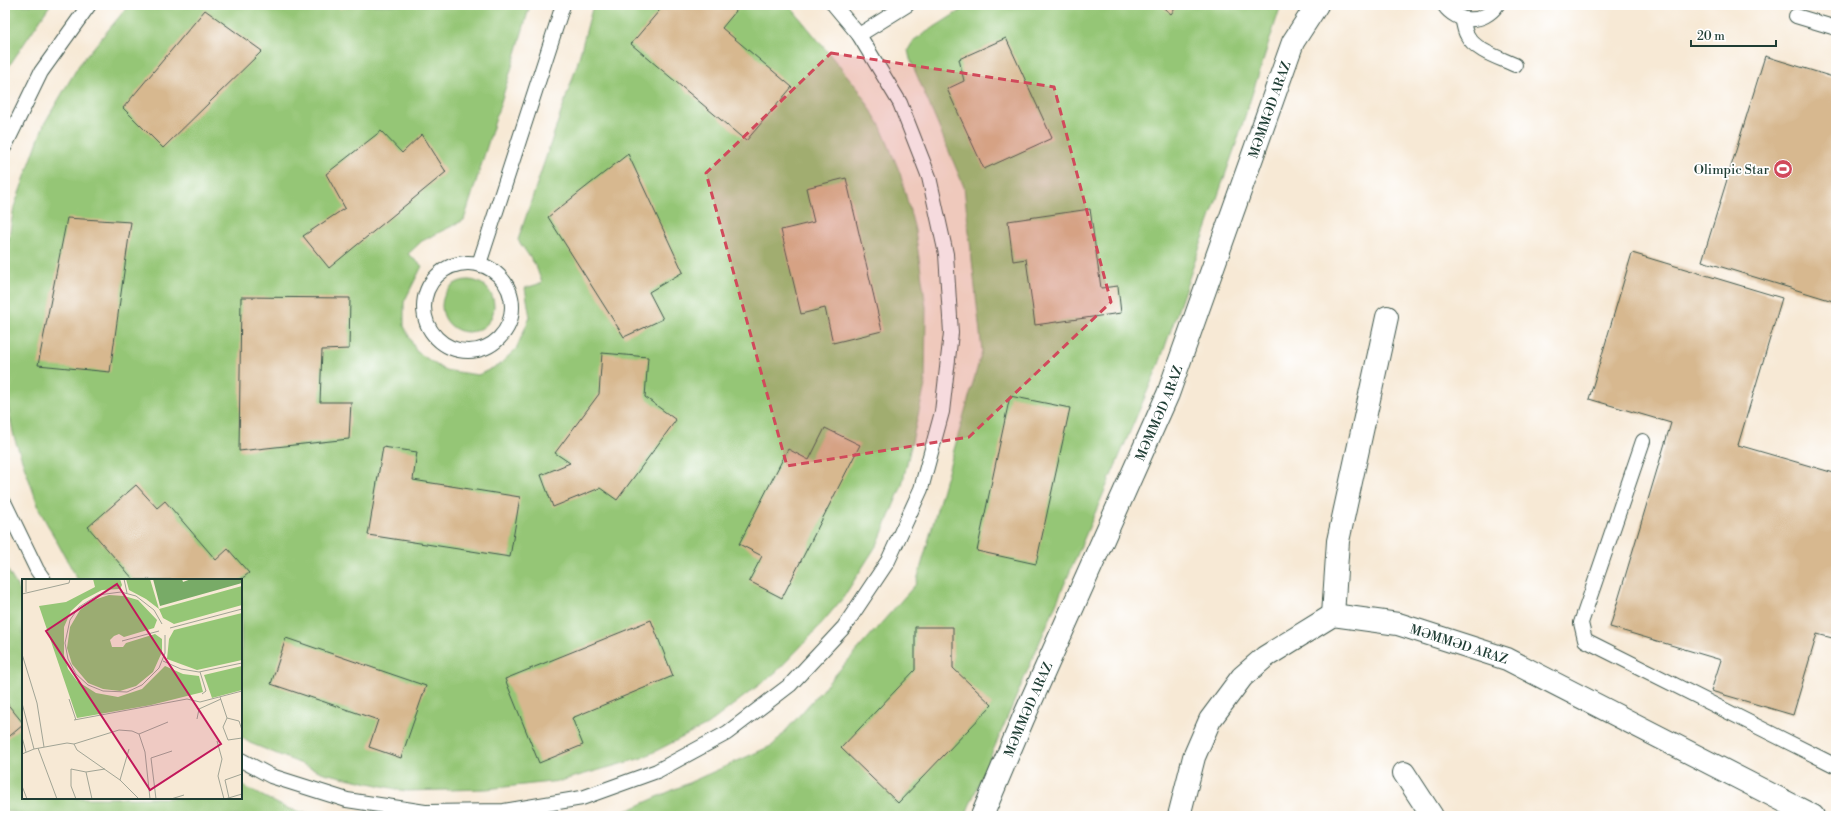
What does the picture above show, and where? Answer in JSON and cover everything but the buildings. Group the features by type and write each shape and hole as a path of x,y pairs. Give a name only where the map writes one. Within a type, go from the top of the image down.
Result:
{"street":[{"name":"MƏMMƏD ARAZ","path":"982,816 1023,719 1168,394 1293,42 1317,5"},
{"path":"1179,816 1194,757 1210,720 1242,677 1265,657 1333,615 1338,542 1387,317"},
{"name":"MƏMMƏD ARAZ","path":"1333,615 1398,624 1507,659 1813,816"},
{"path":"1404,773 1432,816"}],"lane":[{"path":"5,146 41,72 89,5"},
{"path":"479,264 563,5"},
{"path":"242,761 271,776 347,800 425,812 504,811 582,798 657,771 727,733 790,685 844,627 888,561 921,489 942,412 951,333 946,254 929,177 900,103 859,35 834,5"},
{"path":"859,35 907,5"},
{"path":"1444,5 1452,15 1462,19 1473,20 1484,17 1493,11 1497,5"},
{"path":"1796,16 1836,28"},
{"path":"1462,19 1467,35 1473,43 1485,52 1515,65"},
{"path":"459,263 479,264 486,266 499,275 507,287 512,302 512,314 507,329 500,338 487,347 475,351 459,351 444,345 433,335 427,324 423,308 426,293 431,282 442,271 459,263"},
{"path":"1642,440 1581,623 1585,640 1836,766"},
{"path":"5,504 37,570 43,579"}],"highlighted area":[{"path":"831,53 1054,87 1111,302 969,437 787,466 706,173"}],"green space":[{"path":"5,5 50,5 5,72"},
{"path":"129,5 530,5 464,220 422,241 408,254 422,266 404,302 404,326 416,351 444,370 478,375 499,365 516,349 530,317 525,288 542,283 536,266 518,240 577,65 593,5 789,5 859,90 881,127 900,173 915,230 926,307 925,385 902,485 878,543 843,598 809,638 776,672 707,725 642,758 560,781 486,789 405,791 324,773 250,743 242,738 242,579 77,579 40,511 14,437 5,392 5,260 14,207 44,124 79,65"},
{"path":"969,5 1281,5 1236,144 1159,364 965,816 615,816 773,745 916,584 982,351 964,187 910,59 908,50 914,40"},
{"path":"463,280 473,280 482,284 490,292 494,301 494,311 490,320 482,328 473,332 463,332 454,328 446,320 442,311 442,301 446,292 454,284"},
{"path":"5,566 22,594 22,799 242,799 242,786 286,808 316,816 27,816 5,810"}],"place":[{"name":"Olimpic Star","path":"1783,169"}]}
